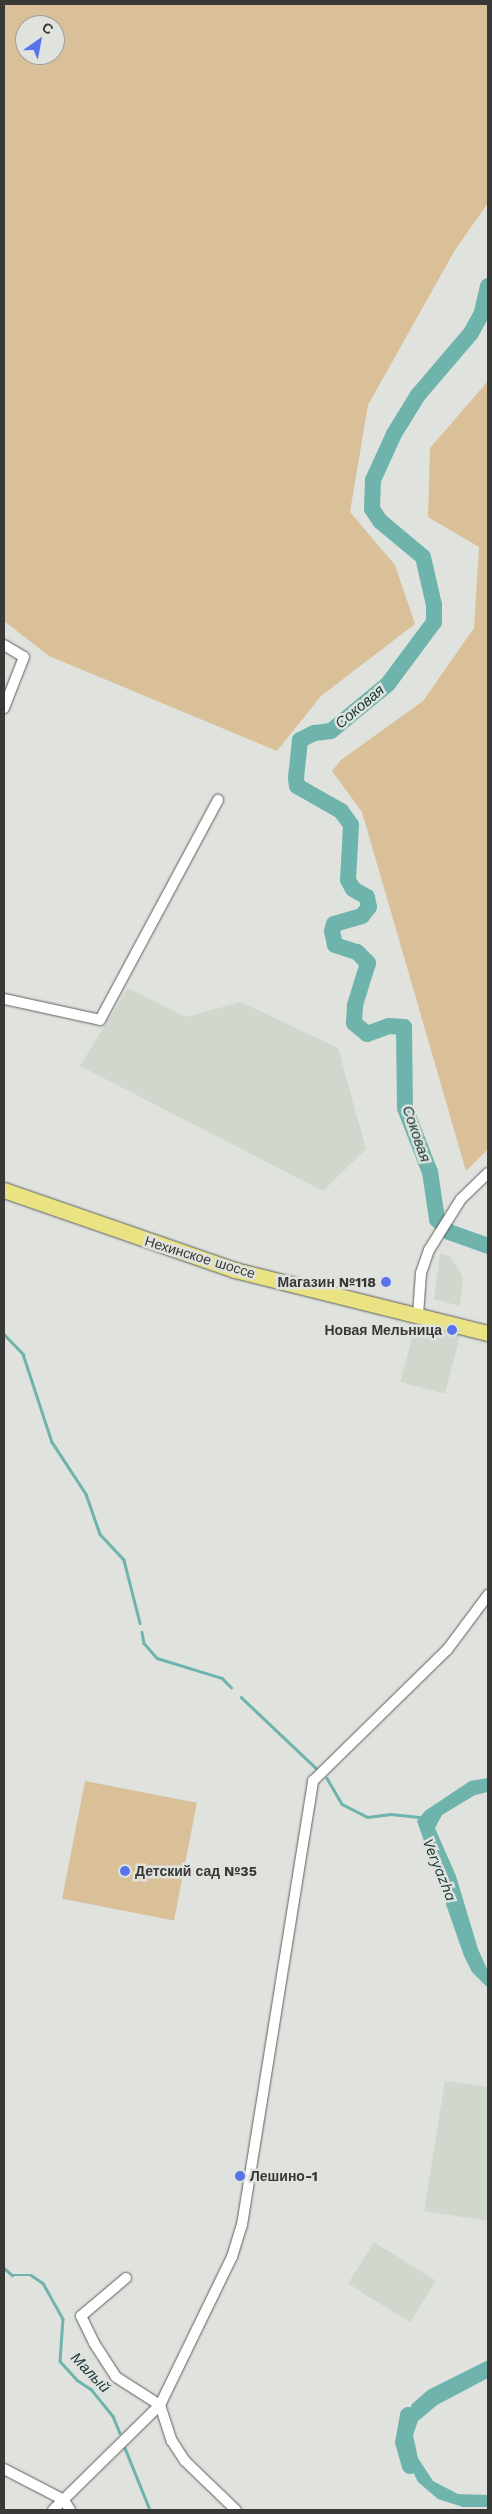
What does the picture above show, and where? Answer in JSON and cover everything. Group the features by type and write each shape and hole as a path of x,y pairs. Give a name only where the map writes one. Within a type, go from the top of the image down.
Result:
{"main road":[{"name":"Нехинское шоссе","path":"4,1190 235,1270 418,1314 488,1333"}],"street":[{"path":"4,645 24,657 4,708"},
{"path":"4,998 100,1020 218,800"},
{"path":"418,1314 421,1273 429,1250 461,1198 488,1173"},
{"path":"53,2510 160,2405 224,2277 242,2225 313,1781 448,1650 488,1595"},
{"path":"126,2278 81,2316 94,2344 116,2377 160,2405 166,2428 185,2461 236,2510"},
{"path":"4,2469 64,2500 70,2510"}],"shaded area":[{"path":"4,4 488,4 488,203 455,250 368,405 350,512 395,565 415,624 321,696 277,751 49,656 4,621"},
{"path":"488,381 488,1149 466,1171 362,812 332,771 341,760 423,701 474,628 479,547 428,517 430,448"},
{"path":"128,988 186,1017 241,1002 338,1048 366,1149 323,1191 80,1066"},
{"path":"440,1254 450,1256 463,1277 460,1306 434,1299"},
{"path":"416,1323 460,1335 445,1394 400,1382"},
{"path":"85,1781 197,1803 174,1921 62,1899"},
{"path":"445,2081 488,2087 488,2221 424,2211"},
{"path":"374,2242 436,2281 410,2322 348,2284"}],"water":[{"path":"488,1778 488,1792 475,1795 442,1815 435,1828 456,1876 478,1949 488,1971 488,1988 472,1972 464,1956 417,1821 425,1811 470,1781"},
{"path":"488,2360 488,2378 437,2405 418,2421 413,2435 418,2458 433,2481 458,2494 488,2495 488,2507 463,2507 438,2499 418,2482 410,2466 402,2424 412,2404 428,2390"}],"waterway":[{"name":"Соковая","path":"488,286 482,313 471,333 418,395 394,434 373,480 372,509 380,521 423,557 434,605 434,622 388,684 331,731 314,733 300,740 296,778 297,786 341,811 351,825 348,880 353,889 367,897 369,907 362,916 334,924 332,931 335,945 357,952 368,963 355,1005 354,1023 367,1034 389,1026 404,1027 405,1108 430,1172 437,1219 449,1232 488,1246"},
{"path":"4,1334 23,1354 52,1442 86,1494 100,1534 124,1560 140,1623"},
{"path":"142,1632 144,1643 157,1658 222,1678 231,1687"},
{"path":"241,1697 316,1768"},
{"path":"327,1778 342,1804 367,1817 391,1814 421,1817"},
{"name":"Малый","path":"4,2268 12,2275 31,2275 43,2283 63,2319 60,2361 77,2380 91,2389 113,2416 120,2433"},
{"name":"Veryazha","path":"408,2415 403,2442 410,2466"},
{"name":"Малый","path":"125,2448 150,2510"}],"place":[{"name":"Магазин №118","path":"386,1282"},
{"name":"Новая Мельница","path":"452,1330"},
{"name":"Детский сад №35","path":"125,1871"},
{"name":"Лешино-1","path":"240,2176"}]}
